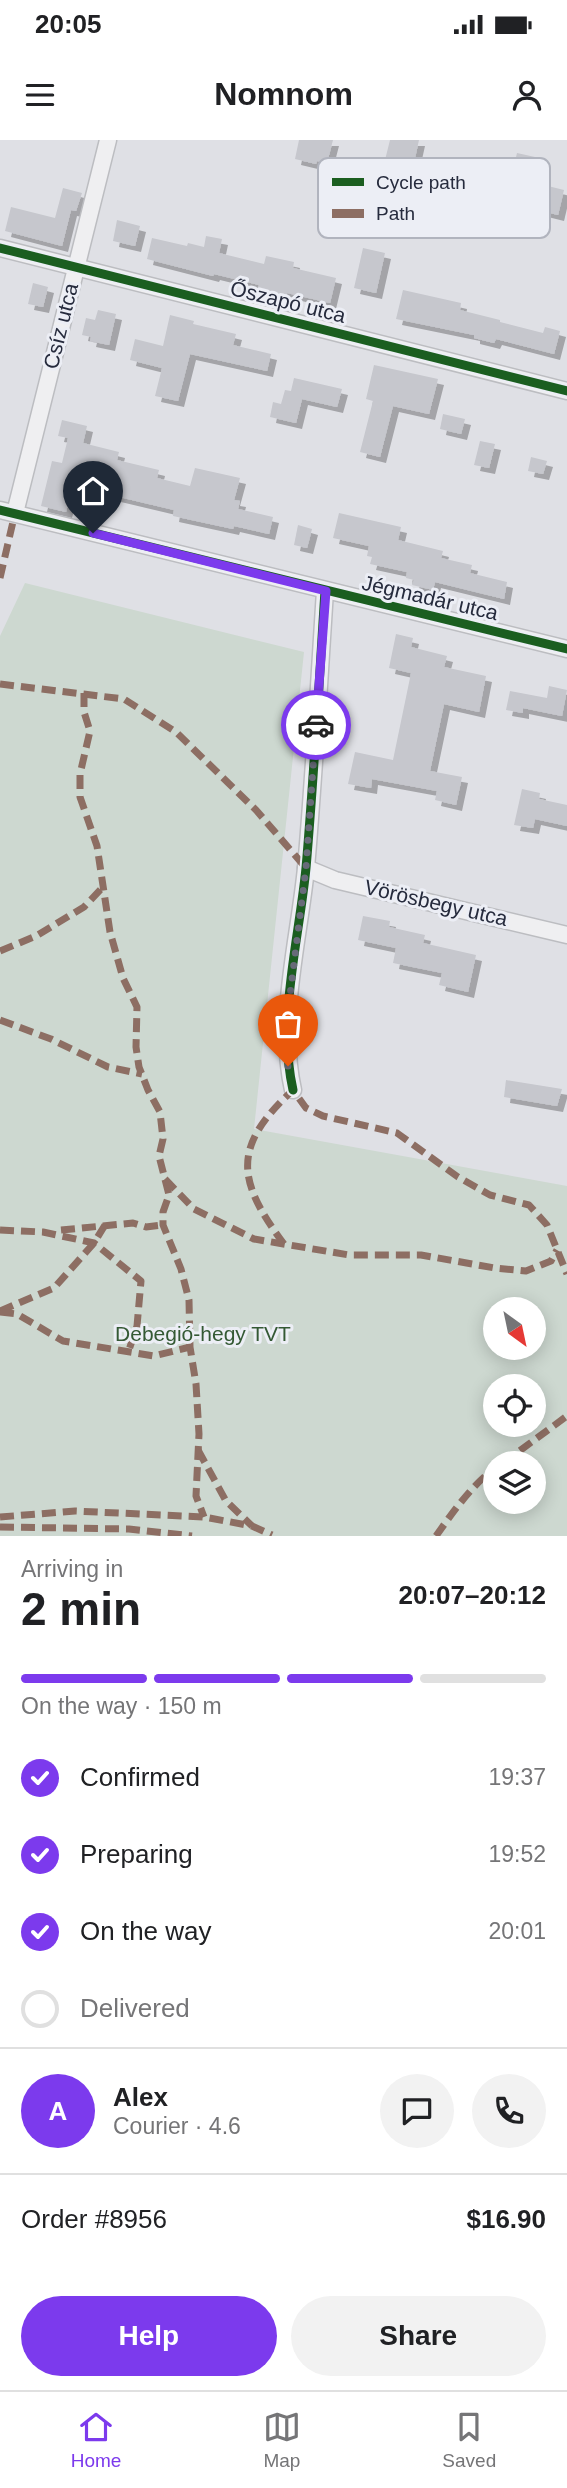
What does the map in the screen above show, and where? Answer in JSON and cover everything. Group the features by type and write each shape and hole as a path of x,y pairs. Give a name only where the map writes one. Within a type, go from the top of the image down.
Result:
{"street":[{"name":"Csíz utca","path":"8,511 108,140"},
{"name":"Őszapó utca","path":"0,248 567,391"},
{"name":"Jégmadár utca","path":"8,511 567,649"},
{"path":"293,1090 288,1066 290,995 306,868 326,591"},
{"name":"Vörösbegy utca","path":"306,868 335,880 567,935"}],"green space":[{"name":"Debegió-hegy TVT","path":"25,583 304,652 254,1129 567,1186 567,1536 0,1536 0,636"}],"building":[{"path":"299,140 333,140 328,158 318,158 316,164 295,159"},
{"path":"390,140 419,140 415,158 386,158"},
{"path":"517,153 535,157 535,158 516,158"},
{"path":"550,186 564,190 558,215 550,213"},
{"path":"63,188 82,193 76,211 71,210 62,246 5,231 11,207 55,218"},
{"path":"117,220 140,226 135,246 113,241"},
{"path":"206,236 222,239 219,253 264,264 266,256 294,262 293,268 336,278 330,303 287,293 286,295 258,288 259,285 147,259 152,238 204,247"},
{"path":"363,248 385,253 376,293 354,288"},
{"path":"33,283 48,287 43,307 28,304"},
{"path":"403,290 461,303 460,310 500,322 543,333 545,327 560,331 554,354 496,339 494,343 474,338 474,335 396,319"},
{"path":"98,310 116,314 109,345 90,341 91,337 82,335 86,318 95,320"},
{"path":"170,315 194,321 193,324 236,334 233,345 271,354 267,371 190,354 178,401 155,396 162,368 130,360 135,339 163,346"},
{"path":"374,365 438,379 429,414 393,406 380,457 360,452 373,401 366,399"},
{"path":"294,378 342,389 337,407 302,399 296,423 270,417 273,402 281,404 285,390 291,391"},
{"path":"443,414 465,419 461,434 440,429"},
{"path":"62,420 87,426 83,443 119,452 117,460 159,470 157,478 190,486 195,468 240,478 234,500 240,501 238,509 273,517 269,534 173,516 174,510 77,487 70,496 66,512 41,506 52,461 62,463 68,438 58,436"},
{"path":"480,441 495,444 489,468 474,465"},
{"path":"531,457 547,461 543,474 528,471"},
{"path":"339,513 401,527 398,540 443,551 441,558 472,565 470,573 507,582 504,599 435,582 433,590 412,585 414,580 406,578 407,572 370,564 372,557 367,556 369,546 333,538"},
{"path":"298,525 312,529 307,548 294,545"},
{"path":"396,634 413,638 411,647 447,656 444,667 486,676 479,712 444,704 430,771 462,777 456,805 435,800 437,791 372,779 371,788 348,784 355,752 393,760 411,673 389,668"},
{"path":"549,686 567,690 562,716 523,708 523,713 506,710 510,691 547,698"},
{"path":"522,789 540,793 539,799 567,805 567,826 535,819 533,828 514,825"},
{"path":"363,916 390,921 389,927 425,935 423,943 476,955 468,992 439,985 442,973 393,963 396,948 358,940"},
{"path":"506,1080 562,1089 557,1106 504,1097"}],"marked path":[{"path":"0,578 15,513"},
{"path":"0,684 124,699 176,732 256,810 306,868"},
{"path":"84,693 84,712 90,731 80,774 80,797 97,846 110,932 123,978 137,1007 136,1047 139,1067 160,1112 163,1139 159,1156 169,1195 163,1212 163,1225 181,1269 189,1300 190,1347 196,1384 199,1434 196,1496 204,1517"},
{"path":"0,951 36,936 84,907 102,888"},
{"path":"0,1020 51,1039 108,1067 142,1074"},
{"path":"284,1244 257,1201 250,1182 248,1164 251,1146 259,1129 293,1090 306,1108 323,1116 397,1133 458,1177 490,1195 529,1205 547,1225 567,1274"},
{"path":"165,1179 194,1209 254,1239 349,1255 421,1255 526,1271 551,1261 557,1250"},
{"path":"61,1230 133,1223 146,1227 163,1225"},
{"path":"0,1311 54,1288 94,1243 105,1225"},
{"path":"0,1230 43,1232 94,1243 141,1281 137,1326 128,1353"},
{"path":"0,1312 17,1314 63,1341 154,1356 190,1347"},
{"path":"519,1451 567,1416"},
{"path":"198,1450 226,1501 252,1526"},
{"path":"436,1536 483,1478"},
{"path":"0,1517 75,1511 204,1517 252,1526 272,1535"},
{"path":"0,1527 129,1529 192,1536"}],"cycle path":[{"path":"0,248 567,391"},
{"path":"0,510 567,649"},
{"path":"293,1090 287,1035 288,1007 306,868 325,591"}],"way so far":[{"path":"288,1066 290,995 306,868 316,725"}],"route":[{"path":"93,533 326,591 316,725"}]}
